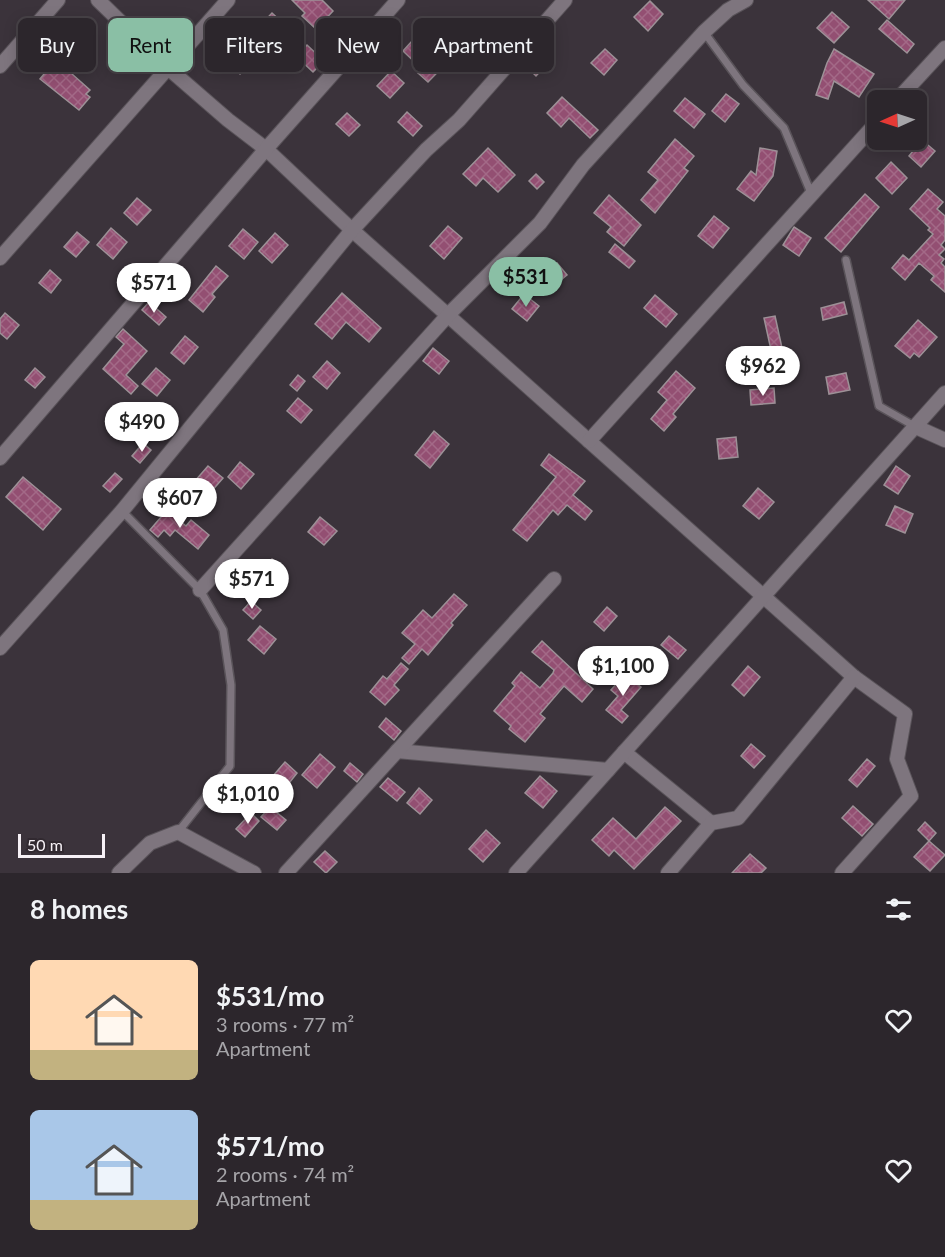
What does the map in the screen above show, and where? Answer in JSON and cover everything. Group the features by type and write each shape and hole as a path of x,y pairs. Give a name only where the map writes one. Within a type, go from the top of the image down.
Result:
{"street":[{"path":"0,66 58,0"},
{"path":"98,0 117,18"},
{"path":"193,40 228,0"},
{"path":"0,458 266,149 398,0"},
{"path":"0,648 122,511 352,230 426,150 459,120 565,0"},
{"path":"200,590 449,314 540,223 583,165 726,5 746,0"},
{"path":"906,90 945,48"},
{"path":"0,258 164,72"},
{"path":"173,72 266,149 352,230 854,677 905,714 897,759 911,796 842,873"},
{"path":"589,441 867,133"},
{"path":"516,873 945,393"},
{"path":"916,427 945,440"},
{"path":"286,873 554,579"},
{"path":"668,873 711,823 738,818 854,677"},
{"path":"397,751 608,770"},
{"path":"624,752 711,823"},
{"path":"119,873 150,843 178,832 254,873"}],"lane":[{"path":"704,32 743,85 784,128 811,194"},
{"path":"846,260 879,406 916,427"},
{"path":"122,511 200,590 223,630 231,685 230,766 178,832"}],"building":[{"path":"292,0 322,0 333,11 326,18 316,18 316,29 302,16 305,13"},
{"path":"868,0 905,0 889,19"},
{"path":"650,1 663,14 648,31 634,17"},
{"path":"832,12 849,27 834,43 817,28"},
{"path":"272,13 277,18 267,18"},
{"path":"887,20 914,44 907,53 879,29"},
{"path":"413,40 413,60 403,51"},
{"path":"307,45 316,53 316,69 313,72 304,64 304,49"},
{"path":"605,49 617,60 604,75 591,63"},
{"path":"834,49 874,74 859,97 834,81 828,99 816,95"},
{"path":"46,72 74,72 72,74 90,90 86,94 90,97 79,110 40,79"},
{"path":"390,72 404,83 390,98 377,86"},
{"path":"419,72 438,72 428,82"},
{"path":"726,94 739,104 725,122 712,111"},
{"path":"562,97 598,130 590,138 569,118 561,127 547,113"},
{"path":"685,98 705,114 694,128 674,111"},
{"path":"407,112 422,126 413,136 398,122"},
{"path":"347,113 360,125 349,136 336,124"},
{"path":"675,139 694,156 684,168 688,171 655,213 641,200 658,180 648,172"},
{"path":"927,144 935,151 921,167 909,156 914,150 927,150"},
{"path":"488,148 515,175 498,192 483,178 476,186 463,174"},
{"path":"760,148 777,151 773,176 754,201 737,189 751,171 756,175"},
{"path":"891,162 907,178 892,194 876,178"},
{"path":"536,174 544,182 537,189 529,181"},
{"path":"928,189 943,202 937,209 945,216 945,240 941,245 945,249 939,255 944,259 941,263 945,267 945,292 931,280 934,276 919,263 905,280 892,268 903,255 909,260 933,234 928,230 930,228 910,209"},
{"path":"865,194 879,207 841,252 825,238"},
{"path":"609,195 641,225 624,246 607,232 611,227 594,213"},
{"path":"137,198 151,210 137,225 124,213"},
{"path":"714,216 729,228 713,248 698,236"},
{"path":"448,226 462,238 444,259 430,246"},
{"path":"794,227 811,238 799,256 783,245"},
{"path":"111,228 127,242 113,259 97,245"},
{"path":"243,229 258,242 244,259 229,246"},
{"path":"77,232 89,242 76,257 64,247"},
{"path":"275,233 288,245 272,263 259,251"},
{"path":"615,244 635,261 629,268 609,252"},
{"path":"557,263 567,275 549,290 538,278"},
{"path":"216,266 228,276 212,294 215,297 203,312 189,300"},
{"path":"50,270 61,280 51,293 39,283"},
{"path":"525,274 539,286 530,297 517,285"},
{"path":"342,293 381,328 369,342 346,322 332,339 315,324"},
{"path":"524,294 539,306 527,321 512,309"},
{"path":"655,295 677,314 666,327 644,308"},
{"path":"149,302 166,317 159,325 142,310"},
{"path":"844,302 847,314 823,320 821,308"},
{"path":"5,313 19,325 7,339 0,333 0,319"},
{"path":"775,316 782,348 771,350 764,318"},
{"path":"918,320 937,337 919,357 914,353 910,358 895,346"},
{"path":"123,329 147,351 126,375 138,386 131,394 103,369 124,344 116,337"},
{"path":"185,336 198,347 184,364 171,353"},
{"path":"433,348 449,361 439,374 423,361"},
{"path":"327,361 340,373 327,389 313,377"},
{"path":"35,368 45,377 35,388 25,380"},
{"path":"156,368 170,380 157,396 142,384"},
{"path":"676,371 695,388 673,414 676,417 664,431 651,419 667,400 658,392"},
{"path":"846,373 850,390 829,394 826,377"},
{"path":"298,375 305,381 297,391 290,385"},
{"path":"774,388 775,403 751,405 750,390"},
{"path":"298,398 312,410 301,423 287,411"},
{"path":"434,431 449,444 430,468 415,455"},
{"path":"736,437 738,457 719,459 717,439"},
{"path":"143,443 151,450 140,463 132,456"},
{"path":"549,454 585,481 573,495 592,511 585,520 567,505 558,515 553,510 527,541 513,530 556,477 541,465"},
{"path":"240,462 254,474 241,489 228,477"},
{"path":"208,466 223,478 210,493 195,481"},
{"path":"896,466 910,476 898,494 884,485"},
{"path":"115,473 122,479 110,492 103,486"},
{"path":"23,477 61,509 43,530 6,497"},
{"path":"758,488 774,502 759,519 743,506"},
{"path":"895,506 913,514 905,533 886,525"},
{"path":"167,510 186,526 191,520 209,535 198,549 175,530 170,536 164,530 158,537 150,530"},
{"path":"320,517 337,531 324,545 308,532"},
{"path":"272,559 284,570 278,578 265,567"},
{"path":"454,594 467,605 428,655 422,649 409,664 402,658 415,644 402,633 423,610 432,618"},
{"path":"251,601 261,610 253,619 243,610"},
{"path":"607,607 617,616 604,631 594,622"},
{"path":"260,626 276,639 264,654 248,640"},
{"path":"669,636 686,650 678,659 661,645"},
{"path":"542,641 593,689 582,702 564,686 540,714 545,718 525,742 509,729 511,726 494,711 515,686 512,683 521,672 540,688 553,673 554,670 532,652"},
{"path":"401,663 408,669 394,685 399,690 385,705 370,692 383,676 387,679"},
{"path":"748,666 760,677 744,696 732,685"},
{"path":"625,674 641,687 621,710 628,716 622,723 606,710 618,696 611,690"},
{"path":"386,718 401,731 394,740 379,727"},
{"path":"751,744 765,756 754,768 741,756"},
{"path":"320,754 335,767 317,788 302,775"},
{"path":"867,759 875,766 857,787 849,780"},
{"path":"285,762 297,773 286,787 273,776"},
{"path":"350,763 363,774 357,782 344,771"},
{"path":"540,776 557,791 543,808 525,793"},
{"path":"388,778 405,792 397,801 380,787"},
{"path":"229,779 238,787 222,805 214,798"},
{"path":"419,788 432,800 420,814 407,803"},
{"path":"853,806 873,824 862,836 842,818"},
{"path":"270,807 286,820 277,830 261,817"},
{"path":"665,807 681,821 634,869 614,850 609,856 592,840 613,818 636,839"},
{"path":"251,813 259,821 245,837 236,829"},
{"path":"925,822 936,833 929,841 918,830"},
{"path":"486,830 500,843 483,862 469,849"},
{"path":"929,841 945,855 930,871 914,857"},
{"path":"325,851 337,862 326,873 314,862"},
{"path":"750,854 766,868 761,873 732,873"}]}
